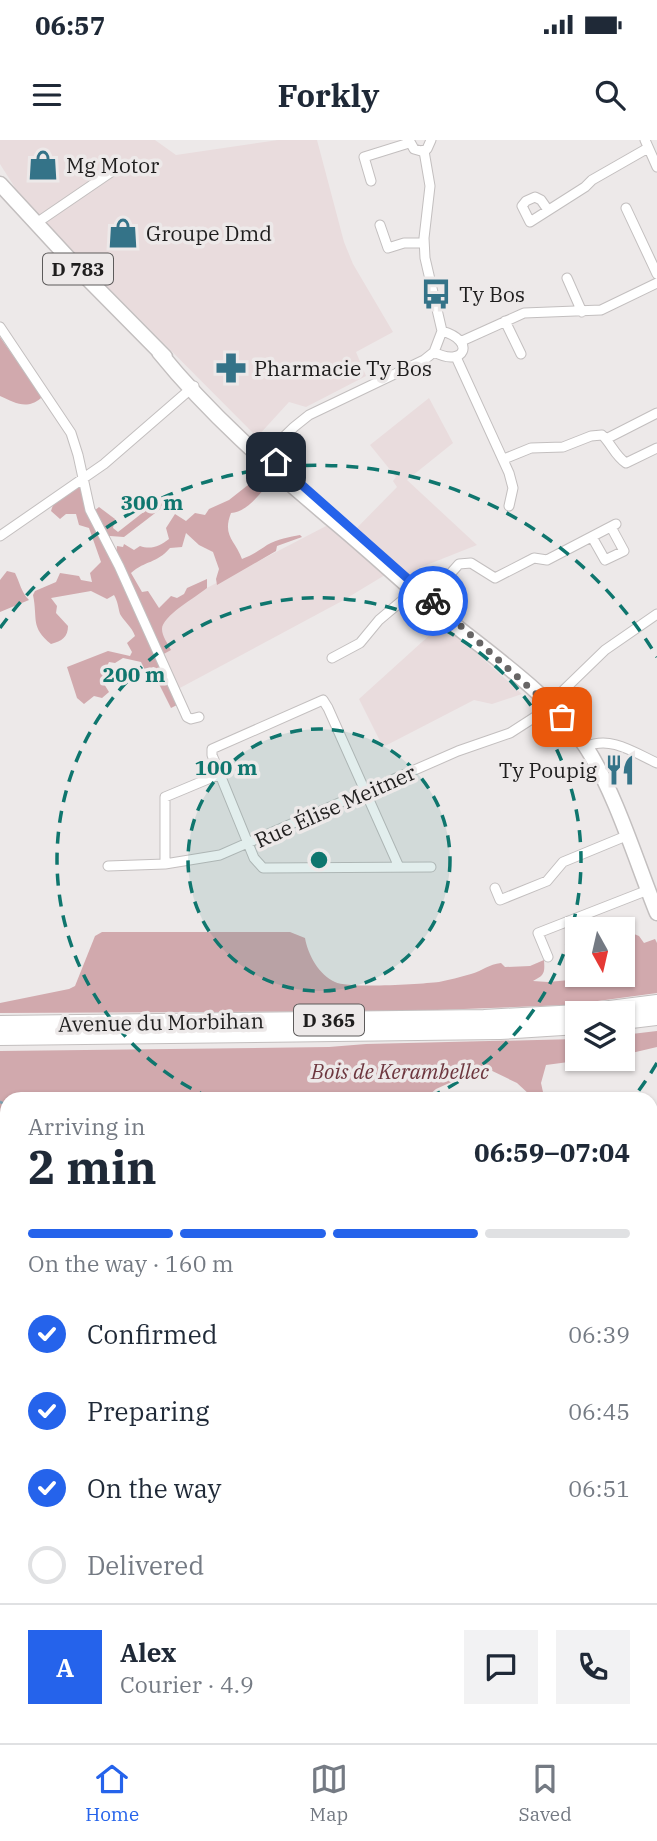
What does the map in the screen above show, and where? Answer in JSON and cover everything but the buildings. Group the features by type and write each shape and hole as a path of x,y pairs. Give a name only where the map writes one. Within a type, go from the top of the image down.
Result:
{"highway":[{"name":"Avenue du Morbihan","path":"0,1024 484,1018 578,1013 657,1003"},
{"path":"635,1020 657,1017"},
{"name":"Avenue du Morbihan","path":"0,1037 500,1031 565,1027"}],"main road":[{"name":"D 783","path":"0,184 159,352 264,457 549,704 586,747 607,788 657,913"}],"street":[{"path":"371,181 364,157 409,142 414,149 424,150 431,140"},
{"path":"548,210 647,144 657,167"},
{"path":"264,457 309,415 415,364 434,352 442,331 440,313 428,281 424,243 430,178 424,150"},
{"path":"36,224 117,168 115,162"},
{"path":"626,208 657,274"},
{"path":"380,225 388,248 404,243 424,243"},
{"path":"567,278 582,312"},
{"path":"462,341 527,312 582,312 608,307 657,283"},
{"path":"505,321 521,354"},
{"path":"0,327 71,433 92,516 119,566 187,717 199,717"},
{"path":"434,352 449,359 462,352 462,341 457,336 442,331"},
{"path":"456,357 513,485 509,506"},
{"path":"0,536 83,479 193,387"},
{"path":"607,439 657,413"},
{"path":"503,459 531,448 563,447 602,435 619,459 626,463 657,448"},
{"path":"332,659 356,646 379,620 422,594 459,564 471,563 495,578 534,558 547,559 613,525 624,551 605,561 592,537"},
{"name":"Rue Élise Meitner","path":"108,866 164,864 220,855 469,747 493,741 538,715 605,650 657,614"},
{"path":"399,867 323,701 212,749 258,864 263,868 431,867"},
{"path":"586,747 608,742 657,764"},
{"path":"164,864 165,797 220,774"},
{"path":"495,888 500,900 547,881 563,862 626,836"},
{"path":"548,957 538,933 648,890"}],"shaded area":[{"path":"0,140 155,140 176,155 278,140 317,140 344,242 353,264 393,332 356,352 366,376 306,407 289,402 257,437 44,223 19,194 0,164"},
{"path":"429,398 453,443 407,480 477,545 419,568 401,588 385,575 178,689 147,619 328,525 346,539 397,487 393,481 396,477 370,445"},
{"path":"443,623 522,694 492,704 474,700 383,747 359,699"}],"green space":[{"path":"0,337 40,394 41,398 36,402 21,404 0,396"},
{"path":"266,471 273,478 259,495 243,509 231,513 228,527 230,538 242,559 275,541 300,535 302,537 277,546 276,551 217,585 219,569 213,552 199,545 186,533 182,547 170,548 160,557 131,573 142,592 148,591 159,608 171,596 177,598 184,594 187,588 207,579 207,588 173,613 163,624 164,637 171,650 160,656 177,705 171,708 154,667 145,670 141,662 123,658 115,663 109,662 101,679 109,692 102,698 94,696 84,704 77,698 67,667 108,651 130,656 132,652 127,643 135,636 120,614 114,595 107,599 91,591 51,598 57,606 56,613 68,626 67,633 61,640 51,644 40,633 36,622 33,595 35,591 56,582 60,573 79,576 81,580 92,582 90,573 101,562 89,528 79,525 76,514 66,514 60,519 51,511 53,505 78,485 94,511 99,507 115,519 113,528 118,532 164,496 163,507 124,537 110,536 108,540 116,555 117,546 123,547 124,544 134,550 140,546 162,544 169,539 166,528 175,514 186,521 195,513 205,515 209,509 229,500"},
{"path":"7,571 15,573 29,600 0,612 0,580"},
{"path":"102,932 290,932 305,938 312,958 324,975 343,984 439,982 501,963 505,967 530,966 544,960 543,974 533,981 565,980 565,987 635,987 635,934 644,943 655,939 657,943 657,993 598,1001 565,1001 565,1005 411,1011 0,1013 0,1003 75,986 95,936"},
{"path":"657,1031 657,1047 635,1052 635,1034"},
{"name":"Bois de Kerambellec","path":"565,1039 565,1062 546,1065 541,1083 543,1092 527,1092 517,1083 484,1067 465,1064 462,1075 432,1092 0,1092 0,1051 329,1047"}],"way so far":[{"path":"433,601 562,717"}],"place":[{"name":"Mg Motor","path":"43,165"},
{"name":"Groupe Dmd","path":"123,233"},
{"name":"Ty Bos","path":"436,294"},
{"name":"Pharmacie Ty Bos","path":"231,368"},
{"name":"Ty Poupig","path":"620,770"}],"route":[{"path":"276,462 433,601"}]}
